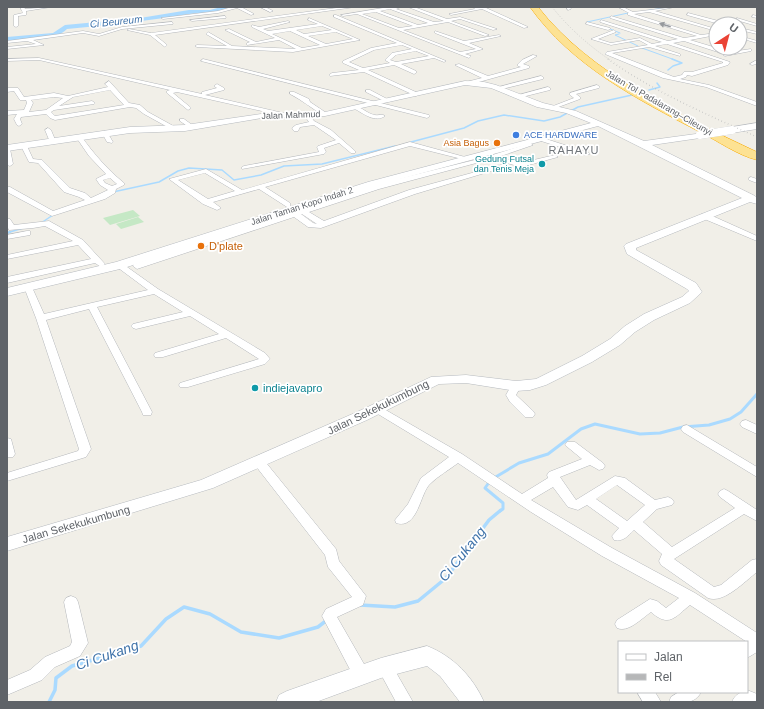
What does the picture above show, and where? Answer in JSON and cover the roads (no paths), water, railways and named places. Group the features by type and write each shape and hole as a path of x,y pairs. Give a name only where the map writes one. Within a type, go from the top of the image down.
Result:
{"highway":[{"name":"Jalan Tol Padalarang–Cileunyi","path":"534,7 551,30 574,51 601,71 659,106 757,156"},
{"name":"Jalan Tol Padalarang–Cileunyi","path":"540,7 562,33 600,63 659,99 704,124 757,149"}],"street":[{"path":"16,26 16,15 25,14 23,8 49,7"},
{"path":"180,27 162,18 222,11 238,7 252,14"},
{"path":"262,7 271,12"},
{"path":"314,7 332,16 444,61"},
{"path":"110,25 151,34 353,7"},
{"path":"332,16 399,7"},
{"path":"410,7 487,35"},
{"path":"435,16 466,7"},
{"path":"475,7 482,8 527,26 516,29"},
{"path":"653,7 601,21 632,34 651,45 678,55"},
{"path":"647,9 673,7"},
{"path":"390,8 433,24"},
{"path":"447,12 482,8"},
{"path":"620,8 630,13 708,38"},
{"path":"291,9 301,14"},
{"path":"647,9 708,28"},
{"path":"375,10 418,26"},
{"path":"222,11 241,21"},
{"path":"239,15 278,11"},
{"path":"408,15 424,12"},
{"path":"669,17 701,12"},
{"path":"357,13 470,56 461,59"},
{"path":"688,14 708,19"},
{"path":"184,16 205,26"},
{"path":"192,20 232,16"},
{"path":"612,17 708,47"},
{"path":"302,20 323,18"},
{"path":"391,30 433,24 459,18 495,28"},
{"path":"293,51 358,40 309,19"},
{"path":"470,21 478,19"},
{"path":"514,22 524,20"},
{"path":"247,27 295,21"},
{"path":"381,22 390,21"},
{"path":"116,24 128,22"},
{"path":"481,25 493,22"},
{"path":"7,43 24,39 86,32 97,35 122,28 172,23"},
{"path":"586,23 622,33 666,42 728,62 725,63 726,64 692,74 686,73 684,76 673,79"},
{"path":"151,25 163,31"},
{"path":"267,33 321,25"},
{"path":"132,27 142,33"},
{"path":"255,27 301,50"},
{"path":"221,31 240,28"},
{"path":"95,29 120,36"},
{"path":"292,29 313,39 317,38 323,41 320,42 325,46"},
{"path":"227,30 255,43"},
{"path":"332,76 433,56 481,49 435,32 449,30"},
{"path":"306,36 336,31"},
{"path":"614,31 593,39 611,44 640,39"},
{"path":"215,32 208,34 232,47 280,39"},
{"path":"352,37 384,32"},
{"path":"416,35 427,33"},
{"path":"11,36 30,34"},
{"path":"66,34 78,38"},
{"path":"151,34 165,46"},
{"path":"369,34 379,39 388,38"},
{"path":"708,35 608,52 608,54 657,75 707,86 757,104"},
{"path":"465,42 499,36"},
{"path":"46,37 58,41"},
{"path":"7,48 42,45 24,39"},
{"path":"390,45 396,42"},
{"path":"7,43 18,47"},
{"path":"403,44 373,49 346,62 416,94"},
{"path":"197,46 307,52 325,46"},
{"path":"414,72 387,60 394,54 417,50"},
{"path":"668,57 695,52"},
{"path":"468,83 527,68 520,64 535,56"},
{"path":"705,61 722,56"},
{"path":"7,60 38,59 293,116"},
{"path":"203,60 427,116"},
{"path":"457,65 488,78"},
{"path":"498,88 541,78"},
{"path":"128,106 108,83 129,80"},
{"name":"Jalan Mahmud","path":"7,148 105,133 170,127 192,127 264,115 293,116 325,114 468,83 498,88 551,108 569,112 595,122 755,198"},
{"path":"200,94 222,89 216,86"},
{"path":"551,108 578,98 572,93 597,87"},
{"path":"51,110 67,97 112,88"},
{"path":"7,90 16,89 20,99 54,95 67,97"},
{"path":"518,96 548,89"},
{"path":"178,90 169,92 188,108"},
{"path":"368,91 388,101"},
{"path":"84,93 98,111"},
{"path":"292,93 307,100 306,101 308,103 325,114"},
{"path":"7,113 26,112 30,103 28,99"},
{"path":"61,101 67,107"},
{"path":"19,124 16,120 19,115 92,103"},
{"path":"51,110 52,117 55,118 128,106 138,106 170,127"},
{"path":"357,108 374,118 382,116"},
{"path":"307,115 309,119 318,124 353,152"},
{"path":"182,120 192,127"},
{"name":"Jalan Taman Kopo Indah 2","path":"7,292 28,287 55,275 120,265 182,248 371,184 462,157 595,122"},
{"path":"296,130 295,128 298,126 314,123"},
{"path":"642,144 757,126"},
{"path":"48,130 53,142"},
{"path":"105,133 110,142"},
{"name":"Jalan Taman Kopo Indah 2","path":"434,166 486,157 540,139 552,133"},
{"path":"79,137 91,155 122,184 111,188 102,184 99,179 111,175"},
{"path":"540,139 587,154"},
{"path":"244,168 322,153 323,152 320,147 340,142"},
{"path":"368,149 397,142 406,142 462,157"},
{"path":"206,202 410,144"},
{"path":"24,146 31,161 40,161 67,190 82,194 90,201"},
{"path":"7,148 10,164"},
{"path":"486,157 505,166 513,167 555,157"},
{"path":"294,210 486,157 521,165"},
{"path":"260,187 294,210 313,226 323,224 412,192 505,166"},
{"path":"217,208 172,179 206,171 241,192"},
{"path":"7,221 12,228 33,226 50,217 105,196 112,191 111,188"},
{"path":"7,189 50,217 54,227 80,242 99,262"},
{"name":"Jalan Sekekukumbung","path":"7,544 207,484 377,409 436,380 466,379 516,386 530,385 541,382 585,360 615,342 630,329 649,318 693,296 696,291 692,286 631,252 630,247 640,241 755,198"},
{"name":"Jalan Taman Kopo Indah 2","path":"7,286 55,275 294,210"},
{"path":"706,216 757,239"},
{"path":"7,237 54,227"},
{"path":"7,258 80,242"},
{"path":"137,266 182,248"},
{"path":"120,265 155,291 261,355 265,359 184,385"},
{"path":"7,280 55,275"},
{"path":"7,478 82,454 85,451 81,434 41,318 28,287"},
{"path":"41,318 155,291"},
{"path":"92,306 147,412"},
{"path":"136,326 190,313"},
{"path":"159,355 226,335"},
{"path":"516,386 511,395 514,400 529,414"},
{"path":"377,409 458,457 535,509 607,552 690,598 757,642 748,650"},
{"path":"746,424 757,430"},
{"path":"687,429 757,473"},
{"path":"7,442 9,454"},
{"path":"571,445 595,463 554,474 553,477 572,504 578,505 615,480 621,481 653,505"},
{"path":"401,520 415,507 425,481 458,457"},
{"path":"259,462 332,553 333,563 359,596 358,601 331,613 330,619 362,676"},
{"path":"526,497 555,480"},
{"path":"724,494 757,516"},
{"path":"587,499 669,558 714,594 726,589 757,564"},
{"path":"627,529 653,505 668,502"},
{"path":"669,558 744,508"},
{"path":"622,624 650,605 661,613 667,615 690,598"},
{"path":"7,688 36,675 50,662 75,651 80,643 71,602"},
{"path":"287,702 385,667 423,656 434,658 441,663 464,687 473,702"},
{"path":"385,667 404,702"},
{"path":"646,693 653,702"},
{"path":"677,702 691,693"},
{"path":"740,702 748,697 757,702"}],"waterway":[{"name":"Ci Beureum","path":"7,39 54,35 65,27 140,20 189,12 210,12 227,7"},
{"path":"645,11 669,7"},
{"path":"589,23 587,22 628,13"},
{"path":"608,28 620,33"},
{"path":"619,34 615,35 638,46"},
{"path":"642,48 675,60"},
{"path":"668,70 673,66 682,63 672,59"},
{"path":"649,90 660,87 657,83"},
{"path":"411,142 464,128 478,121 504,115 544,121 560,117 578,107 632,95"},
{"path":"113,192 159,182 178,171 189,168 222,170 234,180 261,175 284,166 322,164 395,146"},
{"path":"41,223 53,215"},
{"path":"10,232 7,233 23,228"},
{"name":"Ci Cukang","path":"494,478 519,463 548,454 581,429 595,424 640,434 660,433 683,427 709,425 730,419 741,412 757,394"},
{"name":"Ci Cukang","path":"490,481 485,488 503,503 503,509 500,511"},
{"name":"Ci Cukang","path":"360,605 395,607 418,601 446,578 489,520 501,510"},
{"name":"Ci Cukang","path":"49,702 55,690 56,678 72,666 141,646 166,619 184,607 210,614 241,632 279,638 318,627 327,620"}],"tunnel":[{"path":"128,22 143,20"}],"railway":[{"path":"552,7 579,36 610,60"},
{"path":"608,59 662,92 757,137"}],"place":[{"name":"ACE HARDWARE","path":"516,135"},
{"name":"Asia Bagus","path":"497,143"},
{"name":"Gedung Futsal dan Tenis Meja","path":"542,164"},
{"name":"D'plate","path":"201,246"},
{"name":"indiejavapro","path":"255,388"}],"district":[{"name":"RAHAYU","path":"574,150"}]}
